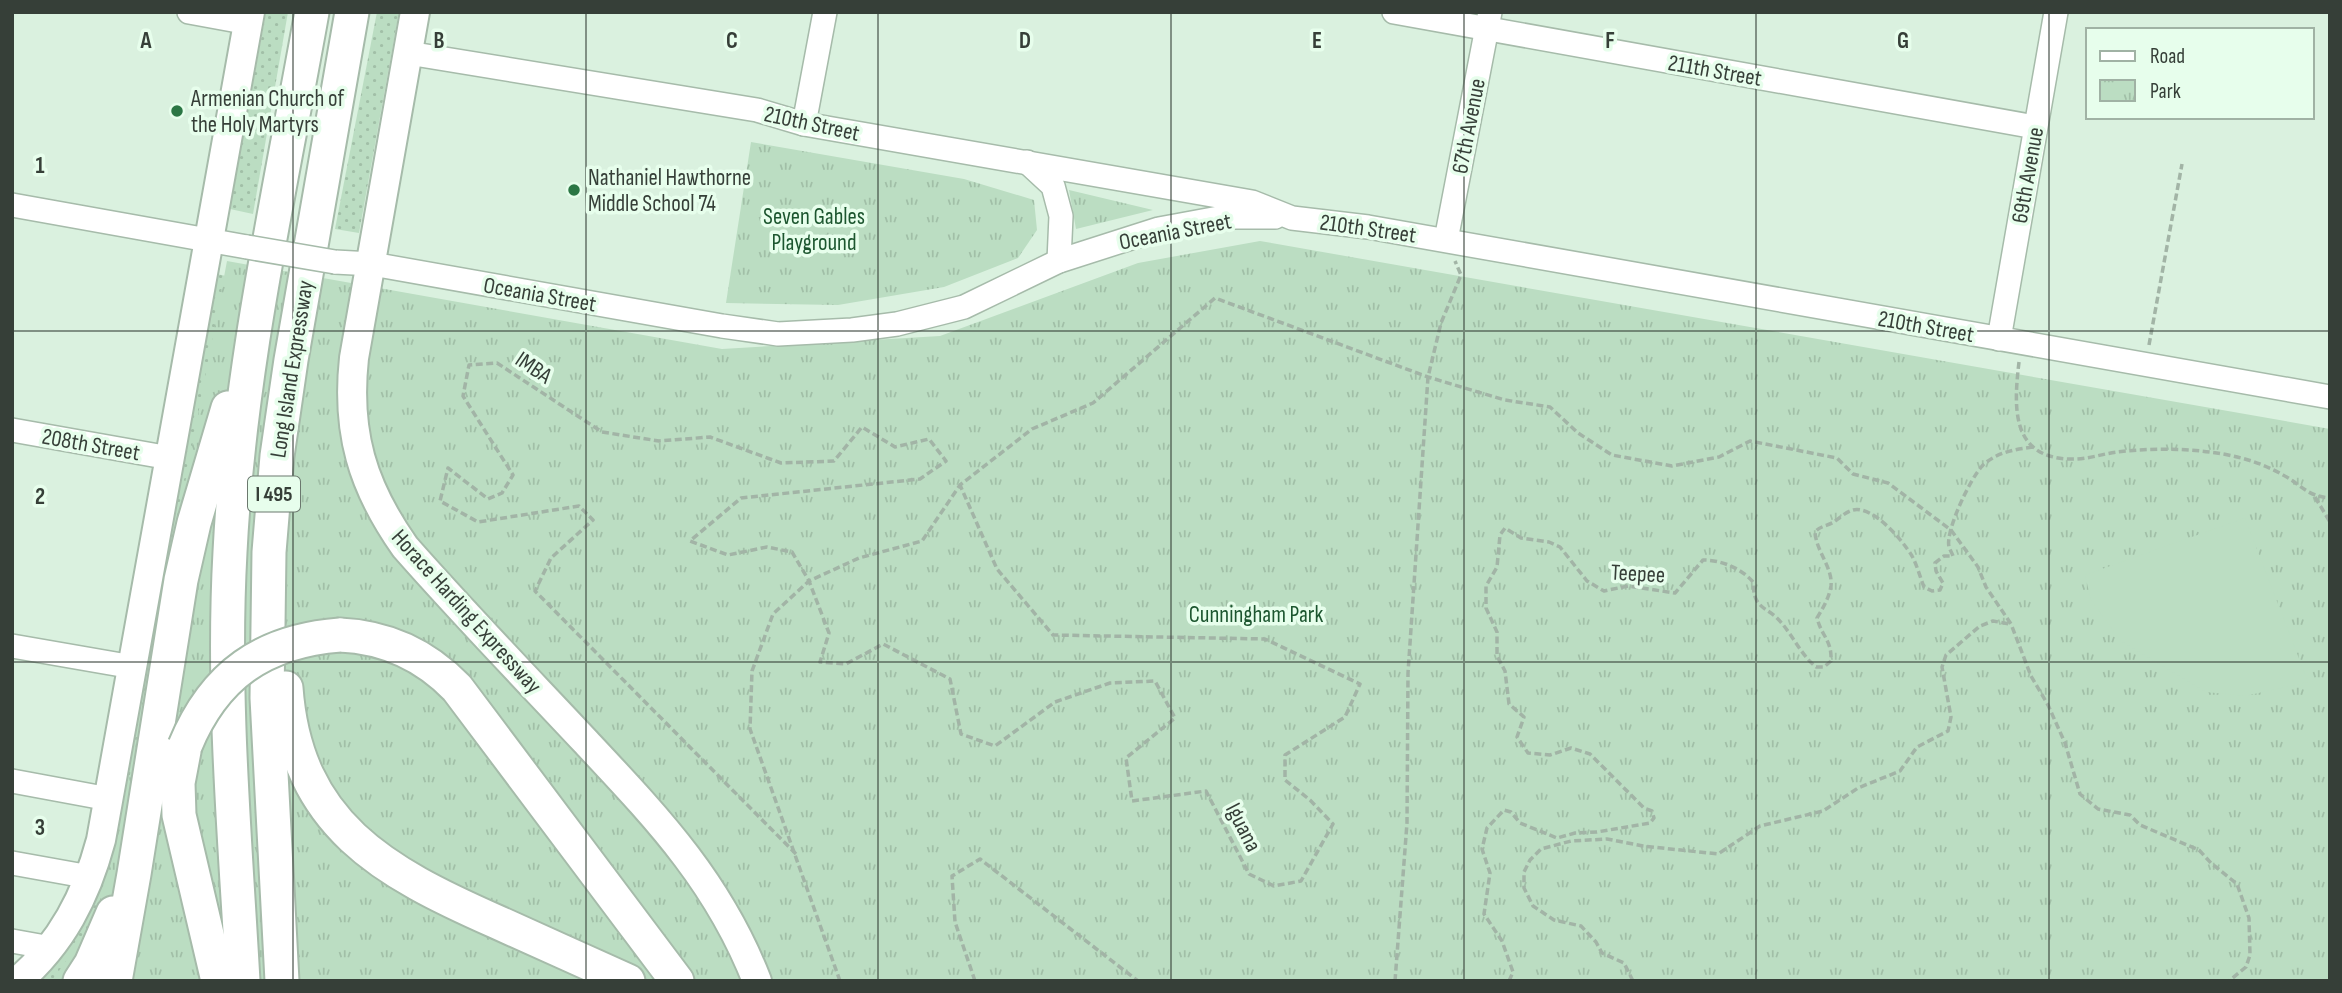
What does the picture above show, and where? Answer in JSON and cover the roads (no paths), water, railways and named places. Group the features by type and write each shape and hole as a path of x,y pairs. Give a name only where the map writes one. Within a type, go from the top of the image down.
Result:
{"highway":[{"name":"Long Island Expressway","path":"243,981 229,734 228,599 239,452 263,288 312,12"},
{"name":"Long Island Expressway","path":"282,981 269,744 269,552 277,456 293,347 352,12"},
{"path":"115,981 187,550 263,288"},
{"path":"277,456 290,726 301,759 324,804 341,826 369,853 419,887 628,981"},
{"path":"218,981 179,815 178,783 185,746 218,688 251,660 286,644 340,635 371,638 403,648 433,666 457,688 677,981"},
{"path":"80,981 102,941 117,902 157,720"}],"main road":[{"name":"Horace Harding Expressway","path":"415,12 354,358 351,405 360,458 381,511 405,547 686,853 723,908 757,981"},
{"path":"18,981 51,948 74,913 90,877 109,799 249,18"}],"street":[{"path":"189,12 249,18"},
{"path":"804,124 825,12"},
{"name":"211th Street","path":"1394,12 1488,21 2035,127"},
{"name":"69th Avenue","path":"2010,341 2035,127 2056,12"},
{"name":"67th Avenue","path":"1446,240 1488,21"},
{"name":"210th Street","path":"408,53 757,110 804,124 1252,202 1292,218 1446,240 2330,397"},
{"path":"1027,163 1053,186 1061,216 1059,261"},
{"name":"Oceania Street","path":"12,205 247,247 372,264 778,334 852,330 924,319 964,307 1059,261 1159,229 1224,217 1292,218"},
{"name":"208th Street","path":"12,430 170,458"},
{"path":"12,646 133,667"},
{"path":"12,781 109,799"},
{"path":"12,863 90,877"},
{"path":"12,941 51,948"}],"place":[{"name":"Armenian Church of the Holy Martyrs","path":"177,111"},
{"name":"Nathaniel Hawthorne Middle School 74","path":"574,190"}],"park label":[{"name":"Seven Gables Playground","path":"814,229"},
{"name":"Cunningham Park","path":"1256,614"}]}
